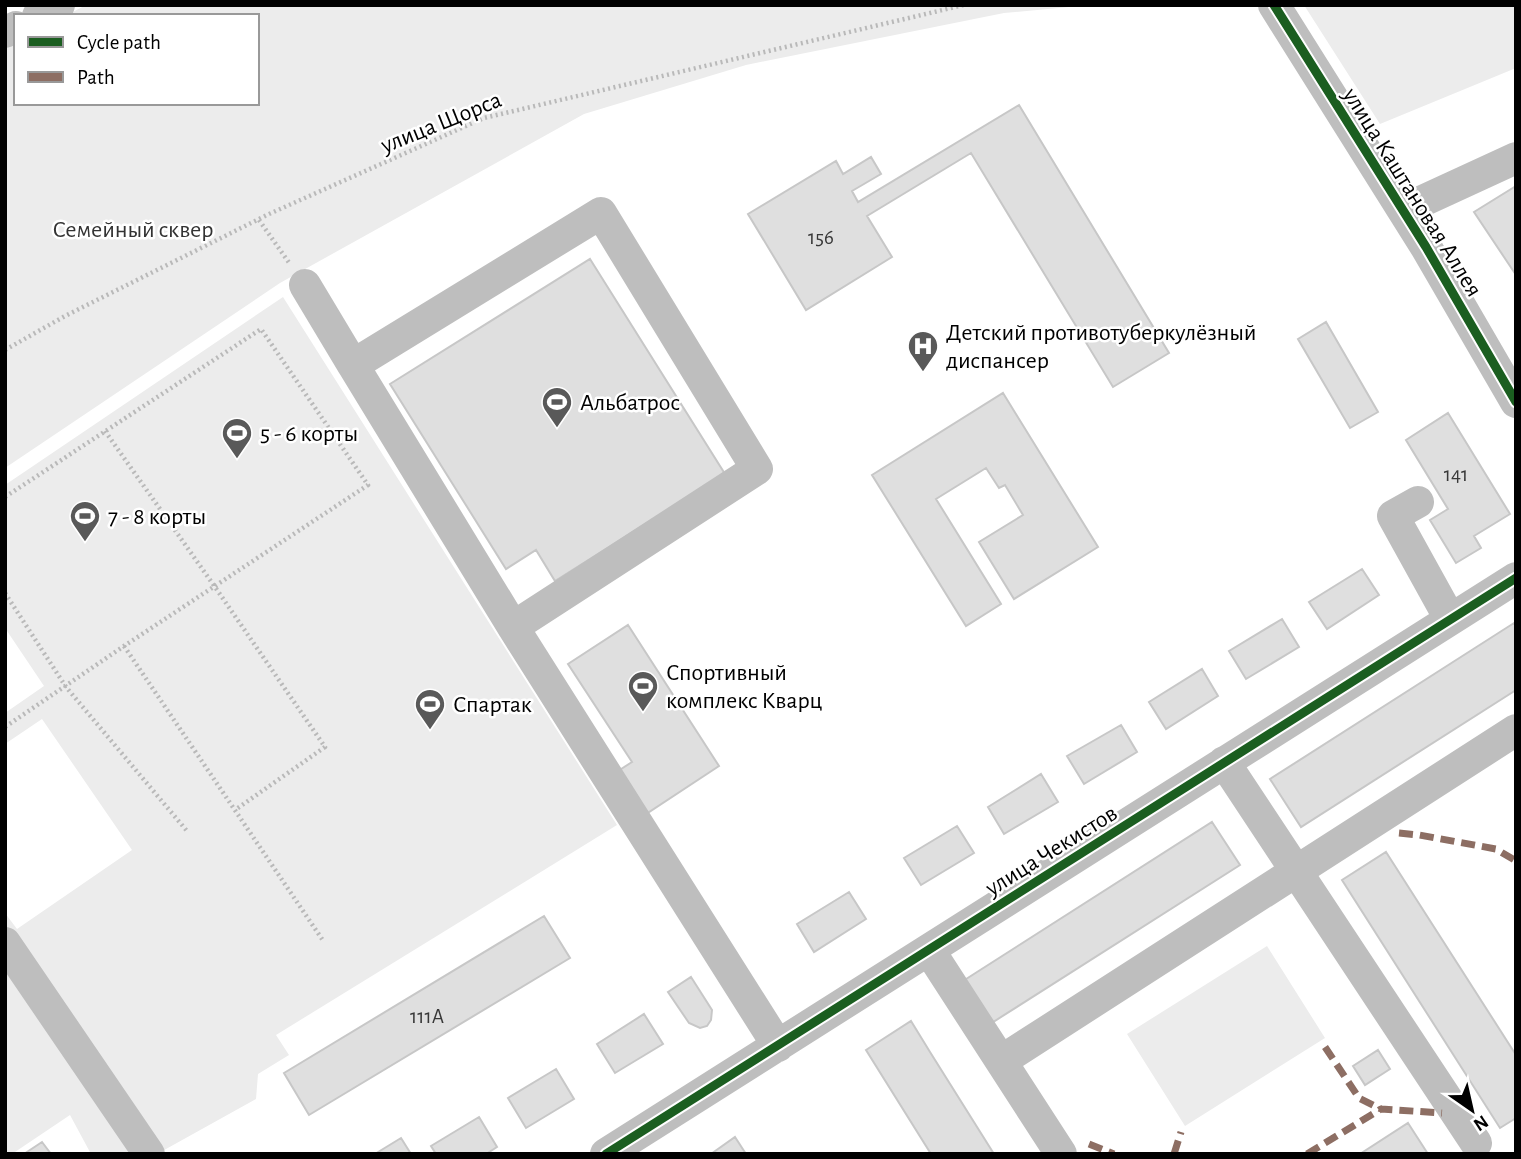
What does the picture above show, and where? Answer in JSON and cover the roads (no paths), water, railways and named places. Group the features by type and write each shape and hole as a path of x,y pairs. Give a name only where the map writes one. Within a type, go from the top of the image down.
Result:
{"street":[{"path":"42,14 59,5"},
{"name":"улица Каштановая Аллея","path":"1274,5 1403,210 1516,402"},
{"path":"1403,210 1516,158"},
{"path":"353,365 601,213 736,434 757,469 513,627"},
{"path":"305,285 513,627 778,1046"},
{"path":"1418,502 1393,516 1450,619"},
{"name":"улица Чекистов","path":"607,1154 642,1145 778,1046 1516,578"},
{"path":"1001,1061 1516,730"},
{"path":"1224,762 1476,1143"},
{"path":"5,943 149,1154"},
{"path":"929,950 1061,1154"}],"place":[{"name":"Детский противотуберкулёзный диспансер","path":"923,373"},
{"name":"Альбатрос","path":"557,429"},
{"name":"5 - 6 корты","path":"237,460"},
{"name":"7 - 8 корты","path":"85,543"},
{"name":"Спортивный комплекс Кварц","path":"643,713"},
{"name":"Спартак","path":"430,731"}],"park label":[{"name":"Семейный сквер","path":"133,229"}]}
